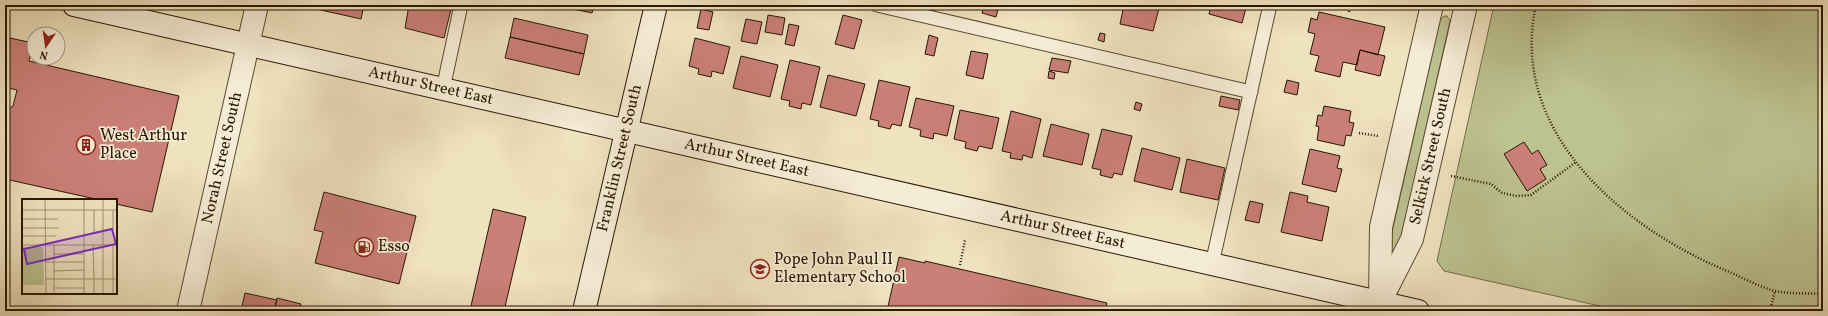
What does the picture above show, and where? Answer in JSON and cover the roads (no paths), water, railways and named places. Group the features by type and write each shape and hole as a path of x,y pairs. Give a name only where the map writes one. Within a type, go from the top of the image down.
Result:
{"main road":[{"name":"Arthur Street East","path":"74,5 1212,264 1379,307 1418,311"},
{"name":"Norah Street South","path":"188,311 257,5"},
{"name":"Franklin Street South","path":"584,311 656,5"},
{"name":"Selkirk Street South","path":"1379,307 1381,227 1432,5"},
{"name":"Selkirk Street South","path":"1379,307 1412,239 1466,5"}],"lane":[{"path":"443,89 461,5"},
{"path":"877,5 1251,92"},
{"path":"1212,264 1270,5"}],"place":[{"name":"West Arthur Place","path":"86,145"},
{"name":"Esso","path":"364,247"},
{"name":"Pope John Paul II Elementary School","path":"760,269"}]}
